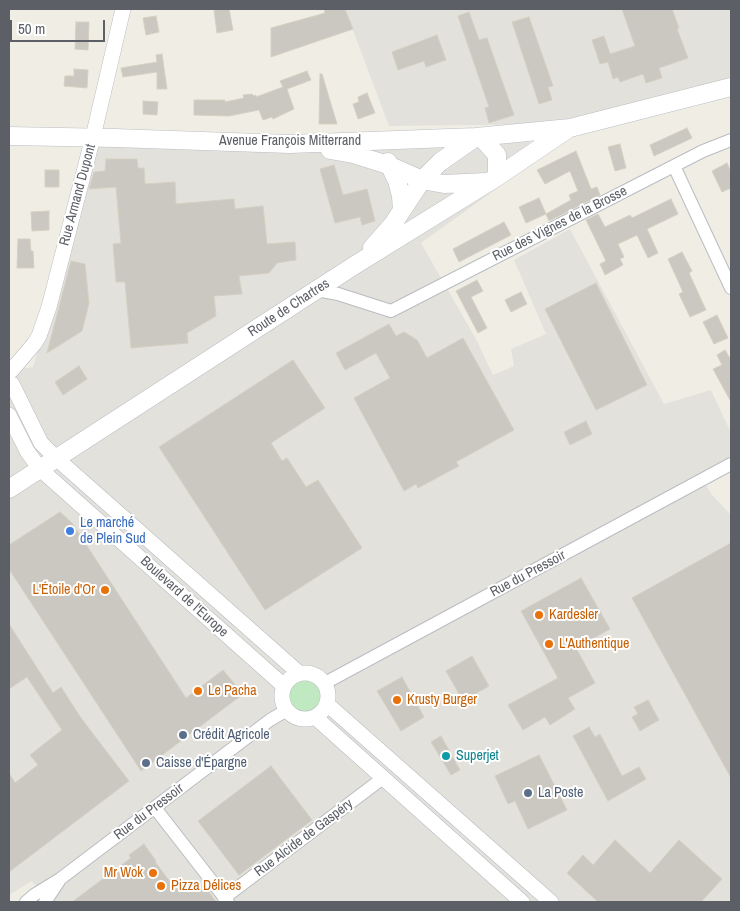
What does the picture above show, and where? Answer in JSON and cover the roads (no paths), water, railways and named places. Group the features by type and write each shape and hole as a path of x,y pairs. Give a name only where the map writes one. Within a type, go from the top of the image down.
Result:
{"main road":[{"path":"570,128 731,87"},
{"name":"Avenue François Mitterrand","path":"9,136 290,144 479,137 570,128"},
{"name":"Route de Chartres","path":"9,489 570,128"},
{"path":"290,144 354,154 388,165 422,180 444,184 493,179 497,155 479,137 440,162 422,180 385,234 355,265"},
{"path":"397,140 387,152 388,165 397,181 401,196 402,210"}],"street":[{"name":"Rue Armand Dupont","path":"56,458 41,443 10,378 39,336 49,308 93,137 123,9"},
{"name":"Rue des Vignes de la Brosse","path":"317,290 338,294 391,311 703,151 731,140"},
{"path":"674,166 731,288"},
{"path":"9,415 27,451 40,469"},
{"name":"Boulevard de l'Europe","path":"56,458 299,673 314,674 324,683"},
{"name":"Rue du Pressoir","path":"324,683 731,464"},
{"name":"Boulevard de l'Europe","path":"40,469 284,686"},
{"path":"118,538 131,525"},
{"path":"299,673 288,680 284,686 282,698 287,710 299,718 315,717 324,709 327,704 327,690 324,683"},
{"path":"327,704 550,902"},
{"name":"Rue du Pressoir","path":"26,902 60,879 270,720 287,710"},
{"path":"315,717 522,902"},
{"name":"Rue Alcide de Gaspéry","path":"226,900 383,778"},
{"path":"155,808 226,900"},
{"name":"Rue du Pressoir","path":"45,902 60,879"}],"place":[{"name":"Le marché de Plein Sud","path":"70,531"},
{"name":"L'Étoile d'Or","path":"105,590"},
{"name":"Kardesler","path":"539,615"},
{"name":"L'Authentique","path":"549,644"},
{"name":"Le Pacha","path":"198,691"},
{"name":"Krusty Burger","path":"397,700"},
{"name":"Crédit Agricole","path":"183,735"},
{"name":"Superjet","path":"446,756"},
{"name":"Caisse d'Épargne","path":"146,763"},
{"name":"La Poste","path":"528,793"},
{"name":"Mr Wok","path":"153,873"},
{"name":"Pizza Délices","path":"161,886"}]}
